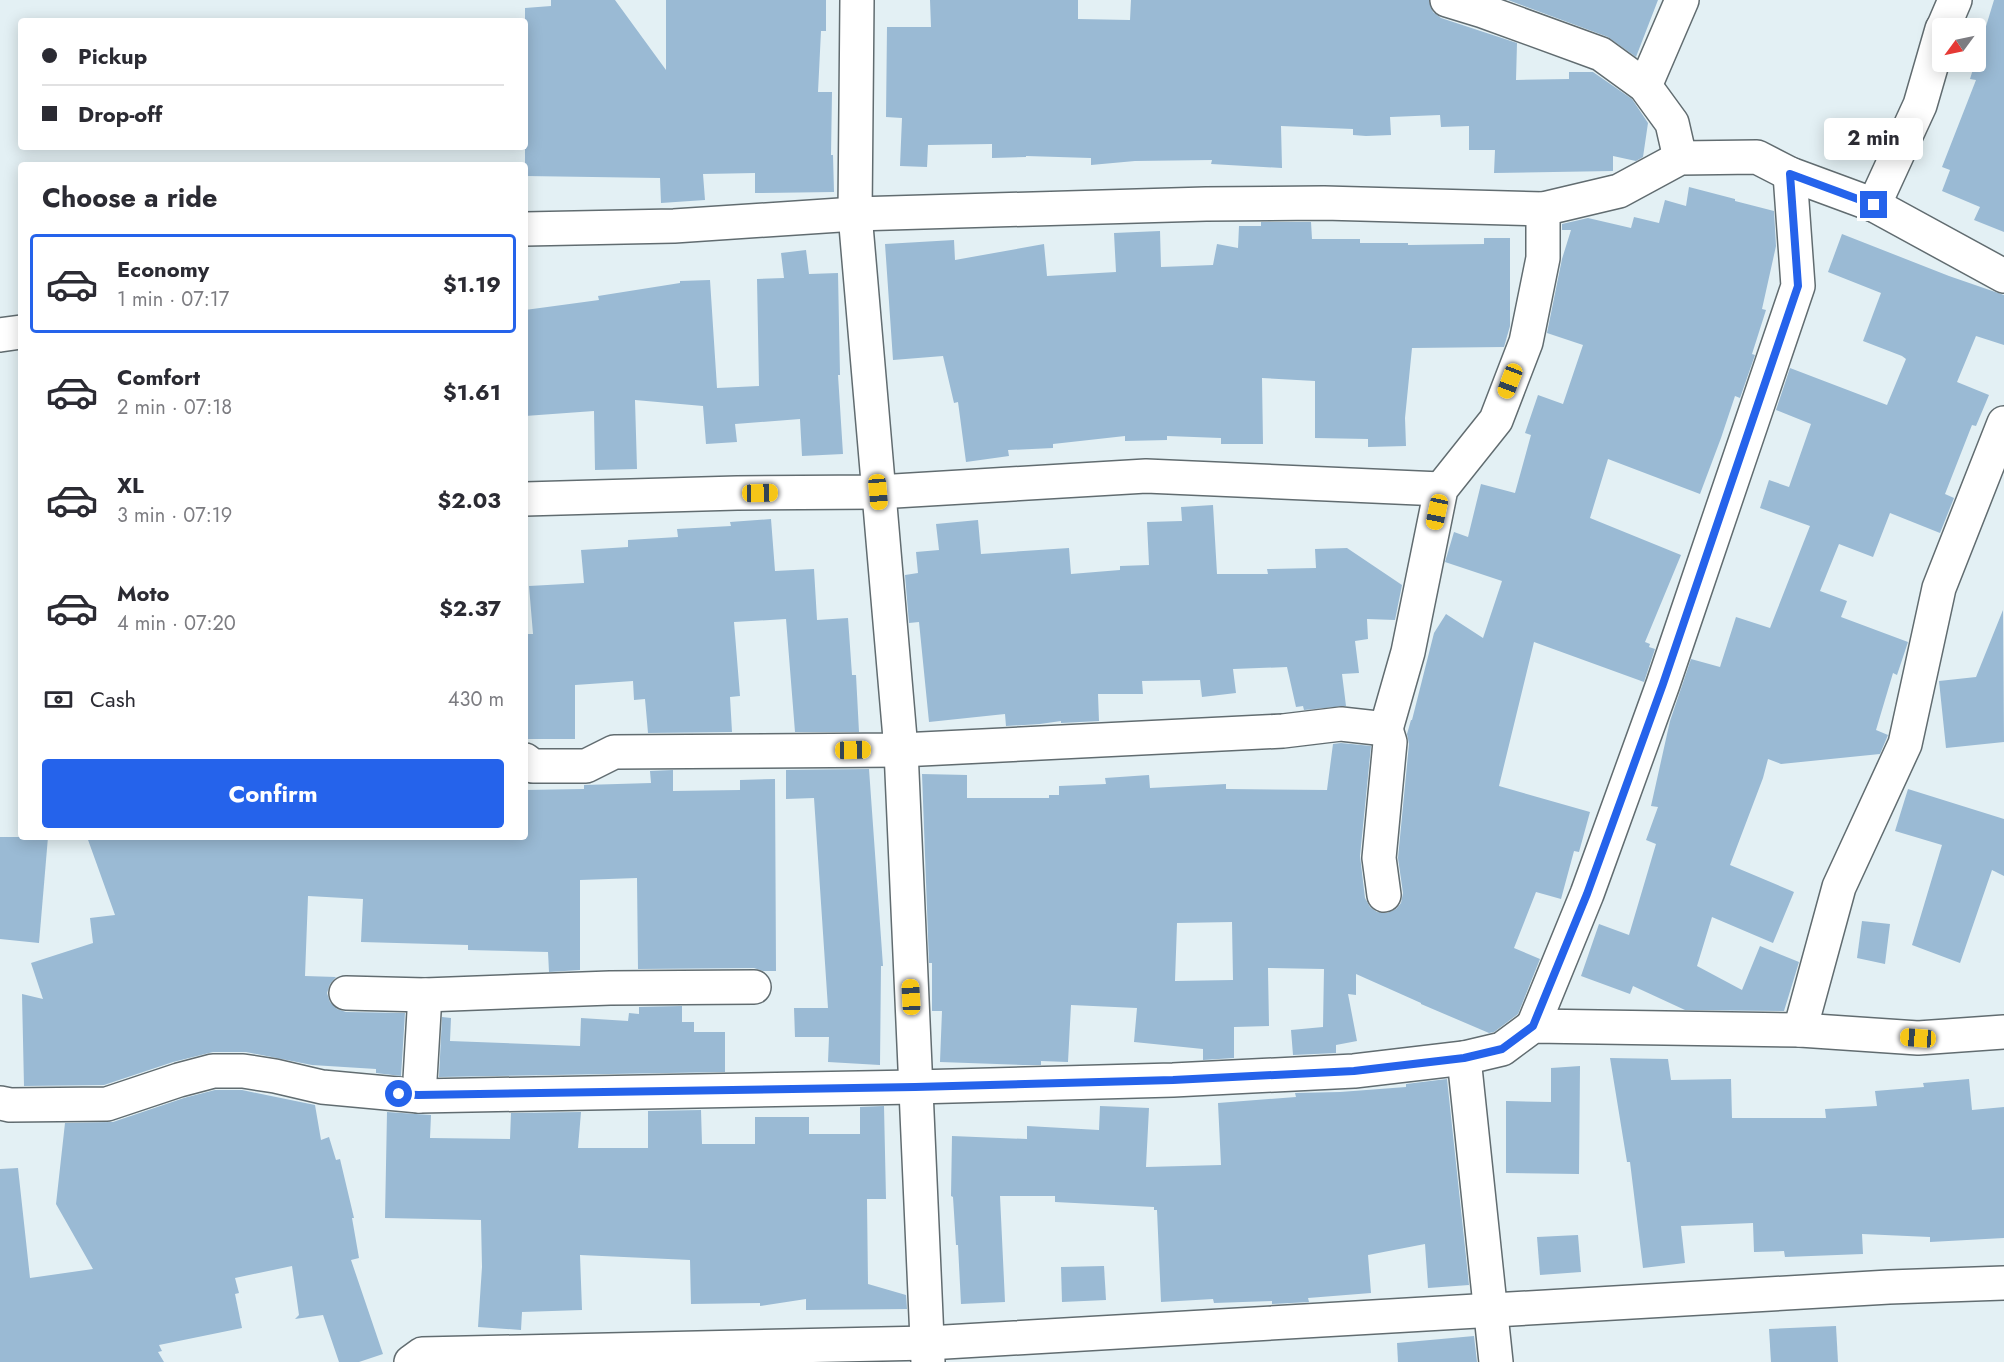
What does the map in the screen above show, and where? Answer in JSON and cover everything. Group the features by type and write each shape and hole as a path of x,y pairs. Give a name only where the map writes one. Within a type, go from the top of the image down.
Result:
{"street":[{"path":"857,0 855,214 901,750 928,1353"},
{"path":"1447,0 1601,54 1645,86 1672,123 1680,158"},
{"path":"1645,86 1682,0"},
{"path":"1948,18 1955,0"},
{"path":"1874,205 1920,105 1932,65"},
{"path":"528,229 674,226 855,214 1324,202 1543,209 1619,190 1680,158 1757,157 1790,174 1874,205 2004,276"},
{"path":"0,1103 107,1104 213,1071 243,1071 322,1087 418,1095 915,1087 1173,1080 1354,1071 1464,1058 1502,1049 1533,1026 1587,894 1663,684 1798,286 1790,174"},
{"path":"1384,895 1379,858 1390,742 1386,729 1408,652 1442,489 1496,420 1526,342 1543,258 1543,209"},
{"path":"0,335 18,332"},
{"path":"1800,1030 1839,887 1905,744 1939,588 2004,423"},
{"path":"528,499 878,492 1146,476 1442,489"},
{"path":"528,762 533,766 586,766 614,752 901,750 1283,731 1341,724 1386,729"},
{"path":"346,993 425,995 610,988 754,987"},
{"path":"418,1095 425,995"},
{"path":"1533,1026 1800,1030 1918,1038 2004,1032"},
{"path":"1464,1058 1496,1362"},
{"path":"411,1362 422,1354 928,1353 1491,1310 1888,1287 2004,1283"}],"building":[{"path":"551,0 615,0 666,70 666,0 826,0 826,31 821,31 818,92 832,92 831,155 833,155 834,192 755,193 755,173 703,174 705,200 661,203 660,178 528,176 525,150 528,150 528,18 525,18 525,8 551,6"},
{"path":"930,0 1078,0 1078,19 1130,20 1131,0 1429,0 1433,12 1441,18 1517,43 1516,80 1569,79 1569,72 1593,72 1632,99 1648,123 1643,157 1636,161 1613,156 1613,171 1494,173 1495,150 1469,150 1469,126 1441,127 1440,115 1390,117 1391,135 1353,135 1353,129 1281,126 1282,168 1211,164 1212,160 1135,161 1091,165 1091,158 1026,156 992,158 992,144 928,145 927,167 900,166 902,118 886,117 887,27 931,27"},
{"path":"1508,0 1658,0 1636,57 1608,37"},
{"path":"1994,0 2004,0 2004,232 1974,220 1980,207 1942,191 1950,170 1942,167 1976,80 1970,79 1972,72 1986,72 1986,26"},
{"path":"1689,187 1774,211 1776,246 1762,309 1766,310 1752,354 1755,355 1740,398 1735,396 1700,494 1608,459 1590,518 1681,555 1645,642 1650,644 1649,647 1655,649 1644,682 1534,642 1499,786 1590,812 1579,852 1574,851 1561,899 1536,892 1514,948 1540,959 1518,1014 1494,1032 1489,1033 1356,974 1356,995 1348,994 1357,1041 1336,1045 1336,1053 1293,1055 1291,1030 1323,1027 1324,969 1268,968 1269,1026 1234,1027 1234,1058 1203,1060 1203,1049 1134,1042 1137,1008 1071,1005 1068,1062 1041,1061 1041,1065 1023,1065 940,1062 942,1011 932,1011 932,963 929,963 922,774 967,775 967,798 1049,798 1049,795 1059,795 1059,786 1106,784 1105,778 1149,775 1150,788 1226,784 1226,789 1327,790 1333,744 1371,746 1360,856 1365,898 1370,907 1377,912 1387,913 1396,909 1401,903 1403,893 1398,858 1409,744 1407,734 1434,633 1446,614 1483,638 1502,581 1445,562 1454,532 1468,537 1481,484 1515,493 1531,435 1525,433 1538,395 1563,404 1583,345 1547,333 1562,259 1571,230 1562,230 1562,224 1588,218 1631,228 1634,217 1659,223 1665,200 1686,206","holes":["1232,922 1233,980 1175,981 1177,923"]},
{"path":"1261,222 1311,222 1312,239 1360,239 1360,243 1484,244 1484,238 1510,238 1510,326 1504,347 1412,348 1405,418 1406,446 1368,447 1368,439 1315,438 1315,381 1262,378 1263,444 1221,444 1221,438 1167,436 1167,440 1125,441 1125,436 1053,444 1053,448 1008,450 1009,456 966,462 958,402 954,403 943,356 893,360 885,244 954,240 955,260 1044,244 1047,276 1116,272 1114,233 1160,231 1161,267 1213,265 1217,244 1238,248 1239,226 1261,226"},
{"path":"1842,234 2004,295 2004,345 1976,336 1957,382 1989,395 1976,426 1972,425 1945,494 1954,498 1940,533 1890,513 1873,557 1839,544 1820,591 1847,601 1841,617 1908,642 1897,675 1893,673 1876,730 1888,735 1880,754 1781,764 1768,759 1730,865 1794,892 1773,943 1712,917 1697,966 1742,990 1760,946 1799,962 1784,1011 1685,1010 1633,986 1630,994 1581,976 1599,924 1629,935 1656,844 1646,840 1658,807 1651,806 1670,721 1691,659 1720,667 1736,617 1770,628 1810,526 1760,508 1769,480 1789,487 1811,424 1776,410 1790,368 1887,405 1906,359 1863,341 1881,293 1828,272"},
{"path":"806,250 809,274 838,273 840,375 838,375 843,454 802,456 800,419 735,424 737,442 706,444 703,406 635,400 637,469 595,470 594,411 528,416 528,310 599,300 598,296 680,283 680,281 710,280 717,388 759,386 757,279 784,278 781,253"},
{"path":"1213,505 1217,574 1268,574 1267,569 1316,568 1315,549 1347,548 1402,585 1395,620 1367,619 1368,639 1355,641 1359,673 1342,674 1346,706 1304,710 1303,706 1296,707 1287,667 1233,669 1236,693 1202,697 1200,680 1142,681 1143,694 1098,694 1099,721 1061,723 1061,721 1006,726 1005,714 929,722 919,622 909,623 905,575 918,573 916,552 939,550 936,524 978,520 981,554 1069,548 1071,574 1120,570 1120,566 1149,565 1147,522 1182,521 1181,507"},
{"path":"771,519 775,571 814,569 817,620 848,618 852,675 856,675 859,732 795,732 786,619 734,622 740,696 730,697 732,732 648,733 645,699 634,700 633,681 575,685 575,739 528,739 528,634 533,634 529,586 584,583 581,550 628,547 628,540 678,537 677,529 731,526 730,522"},
{"path":"2003,610 2004,742 1946,748 1939,681 1976,677"},
{"path":"869,769 883,966 881,966 880,1065 828,1062 829,1037 795,1037 794,1008 828,1008 814,798 786,799 786,770"},
{"path":"673,770 673,791 740,790 740,780 775,779 776,971 754,968 638,969 637,878 580,880 580,970 549,972 548,952 468,950 468,945 361,942 363,899 308,896 305,976 336,977 327,993 330,1002 337,1009 346,1012 405,1013 401,1076 376,1073 376,1069 312,1065 246,1052 213,1052 173,1062 104,1085 24,1086 22,994 43,999 31,963 93,943 90,918 115,915 88,840 528,840 528,790 584,789 584,785 651,783 650,771"},
{"path":"1908,789 2004,819 2004,876 1992,870 1960,963 1912,945 1942,845 1895,831"},
{"path":"0,837 18,837 18,840 48,840 39,943 0,939"},
{"path":"1862,921 1890,924 1885,964 1857,958"},
{"path":"682,1006 682,1022 694,1022 694,1032 725,1032 725,1072 439,1077 442,1017 451,1018 450,1041 580,1046 581,1018 628,1021 629,1013 639,1014 639,1007"},
{"path":"1610,1058 1668,1059 1671,1080 1731,1079 1732,1118 1826,1118 1825,1109 1877,1106 1875,1091 1924,1087 1923,1083 1969,1079 1972,1110 2004,1107 2004,1238 1930,1242 1930,1237 1862,1234 1863,1254 1785,1257 1784,1251 1754,1252 1753,1223 1681,1226 1685,1263 1643,1268 1630,1162 1627,1162"},
{"path":"1580,1066 1579,1174 1506,1173 1506,1101 1551,1102 1551,1068"},
{"path":"1447,1079 1469,1285 1428,1288 1425,1244 1368,1255 1371,1293 1308,1298 1309,1302 1272,1304 1272,1301 1214,1303 1213,1299 1161,1302 1157,1210 1154,1210 1154,1207 1055,1202 1055,1196 1000,1196 1005,1302 961,1304 958,1245 956,1245 953,1197 951,1196 952,1136 1027,1139 1027,1126 1099,1130 1100,1106 1149,1108 1146,1167 1221,1165 1218,1103 1296,1097 1295,1093 1406,1087 1406,1084"},
{"path":"215,1090 242,1090 315,1105 321,1140 329,1137 336,1160 340,1159 354,1218 352,1218 359,1258 351,1260 383,1354 359,1362 339,1362 323,1315 295,1319 299,1315 292,1266 235,1278 239,1293 235,1294 242,1328 159,1345 162,1351 158,1352 164,1362 0,1362 0,1169 18,1168 30,1278 93,1269 56,1204 65,1123 113,1122"},
{"path":"884,1106 886,1199 867,1199 868,1284 906,1295 907,1309 806,1310 806,1299 760,1306 760,1303 691,1304 690,1260 580,1255 582,1310 522,1312 521,1330 478,1327 482,1267 481,1220 385,1218 387,1112 431,1115 430,1138 510,1139 511,1113 581,1112 578,1148 648,1148 648,1111 701,1110 702,1144 755,1144 755,1117 809,1117 809,1134 860,1134 860,1107"},
{"path":"1578,1235 1581,1272 1540,1275 1537,1237"},
{"path":"1104,1266 1106,1300 1062,1302 1061,1267"},
{"path":"1836,1326 1838,1362 1771,1362 1769,1329"},
{"path":"1474,1336 1477,1362 1398,1362 1397,1343"}],"route":[{"path":"399,1094 892,1088 1173,1080 1354,1071 1464,1058 1502,1049 1533,1026 1587,894 1663,684 1798,286 1790,174 1874,205"}]}
